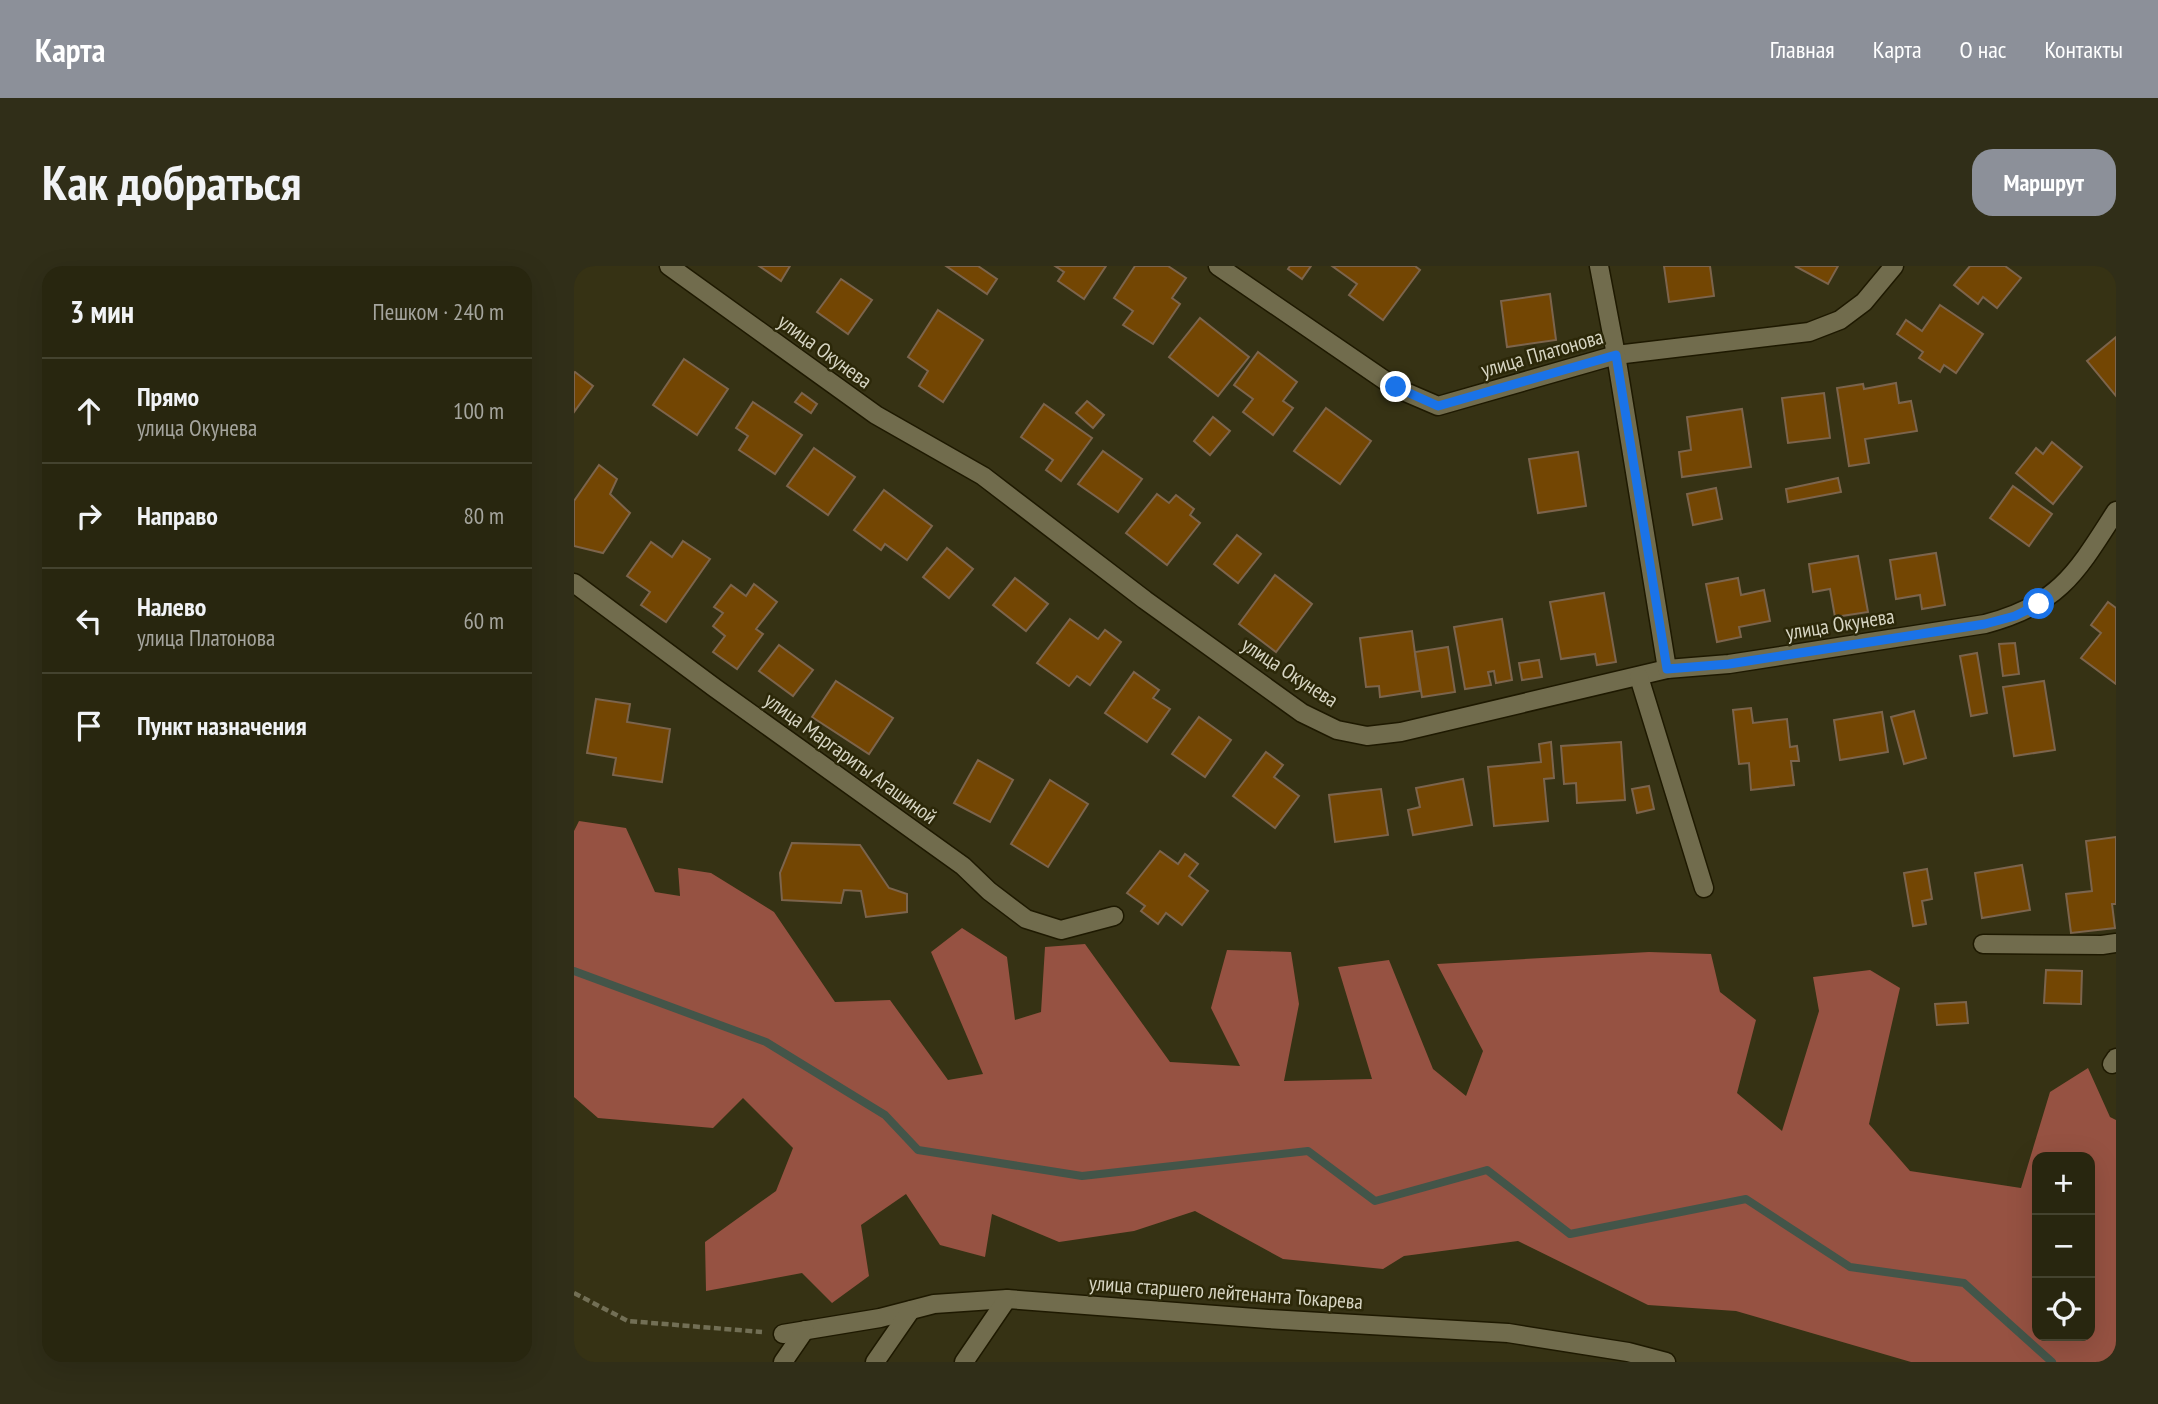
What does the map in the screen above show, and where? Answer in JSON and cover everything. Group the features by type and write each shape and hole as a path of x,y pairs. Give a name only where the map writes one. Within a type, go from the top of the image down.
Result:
{"street":[{"name":"улица Окунева","path":"669,266 876,415 983,476 1146,600 1302,713 1337,730 1367,736 1401,732 1667,669 1729,664 1985,624 2015,616 2039,604 2062,586 2084,561 2116,510"},
{"name":"улица Платонова","path":"1218,266 1396,387 1438,406 1616,355 1809,332 1840,320 1864,302 1894,266"},
{"path":"1599,266 1667,669"},
{"name":"улица Маргариты Агашиной","path":"574,583 963,866 989,891 1026,919 1061,930 1114,916"},
{"path":"1639,677 1703,888"},
{"path":"1983,944 2116,943"},
{"path":"964,1362 1007,1299"},
{"name":"улица старшего лейтенанта Токарева","path":"783,1334 880,1318 934,1304 1007,1299 1508,1334 1628,1352 1666,1362"},
{"path":"875,1362 911,1310"},
{"path":"783,1362 806,1330"}],"path":[{"path":"574,1293 628,1321 783,1334"}],"shaded area":[{"path":"579,821 626,828 655,892 680,896 678,868 711,873 774,912 835,1002 890,1000 948,1080 983,1074 931,952 962,928 1007,957 1015,1020 1041,1012 1045,947 1085,944 1170,1062 1240,1066 1211,1008 1227,950 1291,952 1299,1004 1284,1081 1372,1079 1338,967 1389,960 1433,1069 1466,1096 1483,1051 1437,964 1649,952 1711,954 1720,992 1756,1020 1737,1093 1782,1131 1819,1011 1813,977 1870,970 1900,988 1869,1124 1910,1171 2021,1188 2050,1092 2088,1068 2110,1117 2116,1120 2116,1362 1911,1362 1736,1311 1648,1305 1518,1241 1404,1256 1383,1269 1283,1259 1195,1211 1134,1231 1059,1242 992,1214 985,1257 940,1245 906,1194 861,1225 869,1276 832,1303 802,1273 706,1291 705,1242 776,1191 793,1148 743,1098 713,1128 598,1118 574,1097 574,831"}],"building":[{"path":"759,266 790,266 781,281"},
{"path":"946,266 978,266 997,279 987,294"},
{"path":"1055,266 1106,266 1084,299 1058,281 1064,272"},
{"path":"1135,266 1168,266 1186,278 1172,298 1180,304 1153,344 1123,325 1133,311 1114,298"},
{"path":"1290,266 1311,266 1302,279 1288,269"},
{"path":"1332,266 1415,266 1420,270 1383,320 1349,295 1357,284"},
{"path":"1664,266 1710,266 1714,296 1669,302"},
{"path":"1795,266 1838,266 1828,284"},
{"path":"1970,266 2005,266 2021,278 1997,308 1983,297 1978,304 1954,285"},
{"path":"841,279 872,300 848,334 817,312"},
{"path":"1550,294 1556,340 1507,347 1501,301"},
{"path":"1940,305 1983,334 1956,373 1944,365 1940,372 1919,358 1923,352 1897,334 1906,320 1922,331"},
{"path":"938,310 983,340 943,402 919,386 928,371 908,357"},
{"path":"1200,318 1249,357 1218,396 1169,357"},
{"path":"2116,337 2116,396 2087,361"},
{"path":"1258,352 1297,382 1283,401 1293,408 1273,435 1243,412 1253,399 1234,385"},
{"path":"684,359 728,389 697,435 653,405"},
{"path":"574,373 593,386 574,412"},
{"path":"1896,383 1899,403 1911,401 1917,431 1865,439 1869,463 1849,466 1837,388 1863,384 1864,389"},
{"path":"802,393 817,404 811,413 795,402"},
{"path":"1824,393 1830,438 1788,443 1782,398"},
{"path":"1087,401 1104,415 1093,428 1076,413"},
{"path":"753,402 802,435 775,474 739,450 748,436 736,428"},
{"path":"1044,404 1092,438 1061,481 1046,470 1053,460 1021,437"},
{"path":"1326,408 1371,441 1340,484 1294,451"},
{"path":"1742,409 1751,467 1682,477 1679,452 1691,450 1687,417"},
{"path":"1213,417 1230,431 1210,455 1194,441"},
{"path":"2052,442 2082,467 2053,504 2016,473 2036,448 2043,454"},
{"path":"814,448 855,477 828,515 787,486"},
{"path":"1103,451 1142,479 1118,512 1078,484"},
{"path":"1578,452 1586,506 1538,513 1529,459"},
{"path":"599,465 617,479 610,494 630,513 603,553 574,546 574,501"},
{"path":"1838,478 1841,492 1788,502 1786,489"},
{"path":"2013,486 2052,514 2029,546 1990,518"},
{"path":"1716,488 1722,519 1693,525 1687,494"},
{"path":"884,490 932,526 907,560 885,544 881,550 854,530"},
{"path":"1157,494 1169,503 1176,495 1194,509 1190,515 1200,523 1167,565 1126,533"},
{"path":"1237,535 1261,554 1238,583 1214,564"},
{"path":"683,541 710,559 666,622 641,605 650,592 627,576 651,542 672,557"},
{"path":"947,548 973,569 949,598 923,577"},
{"path":"1936,553 1945,605 1922,609 1920,595 1896,599 1890,560"},
{"path":"1858,556 1868,612 1835,617 1830,589 1813,592 1809,564"},
{"path":"1275,575 1312,604 1276,652 1239,624"},
{"path":"1015,578 1048,604 1026,631 993,605"},
{"path":"1738,578 1741,595 1764,590 1770,621 1739,627 1741,637 1717,642 1706,584"},
{"path":"754,584 777,602 756,629 763,634 737,669 713,652 725,636 713,626 723,613 714,607 731,585 746,596"},
{"path":"1604,593 1616,662 1597,665 1595,654 1561,659 1550,602"},
{"path":"2108,602 2116,608 2116,684 2081,658 2101,633 2091,625"},
{"path":"1070,619 1098,639 1105,630 1121,642 1090,685 1077,676 1069,686 1037,663"},
{"path":"1502,619 1512,680 1496,683 1494,671 1488,672 1491,685 1465,689 1454,627"},
{"path":"1412,631 1420,691 1380,697 1379,686 1366,687 1360,638"},
{"path":"2015,643 2019,674 2003,676 1999,644"},
{"path":"779,645 813,670 793,696 759,671"},
{"path":"1448,647 1455,692 1422,697 1415,652"},
{"path":"1977,653 1987,713 1971,716 1960,656"},
{"path":"1539,660 1542,677 1522,680 1519,663"},
{"path":"1134,672 1159,690 1153,698 1170,709 1147,742 1105,713"},
{"path":"836,681 893,718 869,754 812,717"},
{"path":"2044,681 2055,750 2014,756 2003,687"},
{"path":"596,699 630,704 627,722 670,729 662,782 613,775 616,758 587,753"},
{"path":"1751,708 1753,723 1787,719 1790,747 1797,746 1799,761 1791,761 1794,785 1751,790 1749,763 1739,764 1733,710"},
{"path":"1914,711 1926,758 1904,764 1891,717"},
{"path":"1882,712 1888,752 1840,760 1834,720"},
{"path":"1199,717 1231,740 1205,777 1172,754"},
{"path":"1551,742 1554,778 1544,779 1548,821 1494,826 1488,767 1541,762 1539,744"},
{"path":"1621,742 1625,800 1577,803 1576,783 1564,784 1561,746"},
{"path":"1266,752 1283,765 1274,777 1299,796 1275,828 1233,796"},
{"path":"978,760 1013,780 990,822 954,803"},
{"path":"1463,779 1472,825 1413,835 1408,810 1420,807 1416,788"},
{"path":"1050,780 1088,804 1048,867 1011,844"},
{"path":"1649,786 1654,809 1637,813 1632,789"},
{"path":"1381,789 1388,835 1335,842 1329,795"},
{"path":"2116,837 2116,904 2112,904 2115,928 2071,933 2066,894 2092,891 2086,841"},
{"path":"792,843 860,845 889,888 907,894 907,912 866,917 861,891 844,890 841,903 782,900 780,873"},
{"path":"1160,851 1178,864 1185,854 1198,864 1189,876 1208,891 1182,925 1166,913 1158,924 1141,911 1145,906 1127,893"},
{"path":"2022,865 2030,910 1982,918 1975,873"},
{"path":"1927,869 1932,899 1922,901 1926,924 1913,926 1904,873"},
{"path":"2046,970 2082,971 2081,1004 2044,1003"},
{"path":"1966,1002 1968,1023 1937,1025 1935,1004"}],"waterway":[{"path":"574,971 766,1042 885,1115 918,1150 1082,1176 1308,1151 1375,1201 1487,1170 1570,1234 1746,1199 1850,1267 1964,1283 2052,1362"}],"route":[{"path":"1396,387 1438,406 1616,355 1667,669 1729,664 1985,624 2015,616 2039,604"}]}
